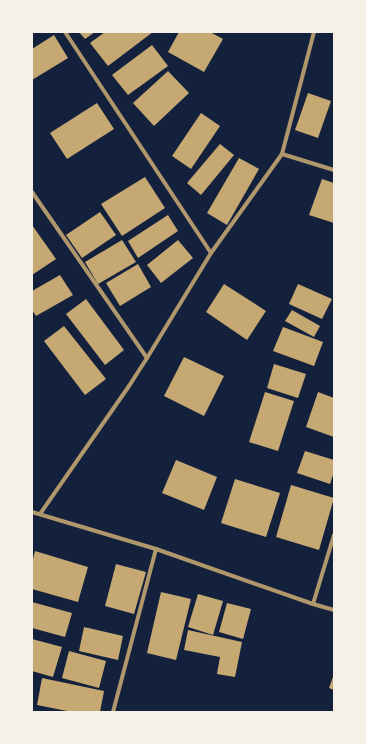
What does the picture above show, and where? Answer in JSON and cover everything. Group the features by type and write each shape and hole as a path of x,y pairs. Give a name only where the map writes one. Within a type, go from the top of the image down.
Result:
{"street":[{"path":"65,32 211,253"},
{"path":"40,514 130,386 211,253 282,154 314,32"},
{"path":"282,154 334,170"},
{"path":"32,192 147,358"},
{"path":"32,512 156,549 334,610"},
{"path":"314,604 334,535"},
{"path":"113,712 156,549"}],"building":[{"path":"79,32 95,32 85,39"},
{"path":"105,32 153,32 108,66 90,43"},
{"path":"179,32 210,32 223,39 204,72 168,52"},
{"path":"54,35 68,58 32,80 32,49"},
{"path":"152,45 168,66 128,95 112,75"},
{"path":"168,71 189,93 154,126 133,103"},
{"path":"308,93 331,101 318,138 295,130"},
{"path":"97,103 114,129 67,159 50,133"},
{"path":"201,113 220,126 191,169 172,156"},
{"path":"220,144 234,155 201,195 187,183"},
{"path":"239,158 259,169 227,225 207,213"},
{"path":"145,177 165,208 122,236 101,204"},
{"path":"322,179 334,183 334,223 309,215"},
{"path":"100,212 116,235 82,258 66,235"},
{"path":"168,215 178,231 138,258 128,241"},
{"path":"32,225 56,259 32,275"},
{"path":"122,240 136,262 98,284 85,262"},
{"path":"178,240 193,258 161,283 147,265"},
{"path":"138,264 151,287 120,306 106,283"},
{"path":"60,275 73,295 36,316 32,310 32,291"},
{"path":"224,284 266,311 247,340 206,312"},
{"path":"298,284 332,299 322,319 289,304"},
{"path":"86,299 124,350 105,365 66,314"},
{"path":"292,310 320,326 314,337 285,321"},
{"path":"64,326 106,379 85,395 44,341"},
{"path":"283,327 323,342 314,366 273,351"},
{"path":"184,357 224,376 204,416 164,396"},
{"path":"274,364 306,374 298,398 267,388"},
{"path":"265,392 294,401 278,451 249,442"},
{"path":"318,392 334,398 334,437 306,427"},
{"path":"305,451 334,460 334,472 330,484 297,473"},
{"path":"176,460 217,477 204,510 162,493"},
{"path":"235,479 280,493 266,537 221,523"},
{"path":"291,485 334,498 319,550 276,537"},
{"path":"35,551 88,567 78,602 32,589 32,563"},
{"path":"116,564 146,572 134,614 105,606"},
{"path":"161,592 191,599 176,660 147,653"},
{"path":"198,594 223,601 213,635 188,627"},
{"path":"32,602 72,613 65,637 32,628"},
{"path":"227,603 251,609 243,639 219,632"},
{"path":"84,627 123,636 118,660 79,651"},
{"path":"188,630 242,642 235,677 217,674 220,657 184,650"},
{"path":"32,639 62,647 53,677 32,671"},
{"path":"69,651 106,661 99,688 62,678"},
{"path":"334,674 334,690 329,688"},
{"path":"42,678 104,691 100,712 72,712 37,705"}]}
